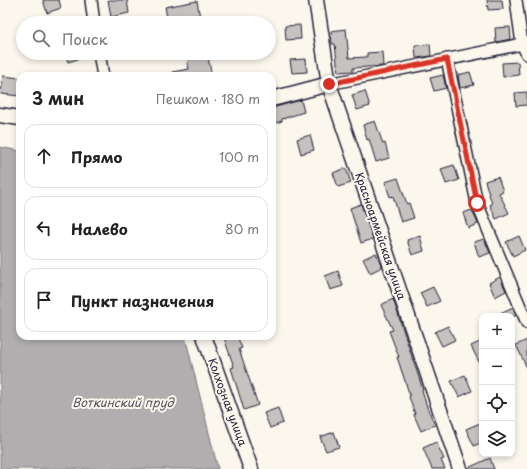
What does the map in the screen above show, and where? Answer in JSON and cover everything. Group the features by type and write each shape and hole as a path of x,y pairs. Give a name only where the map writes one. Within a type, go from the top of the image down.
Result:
{"street":[{"path":"91,0 93,16"},
{"name":"Красноармейская улица","path":"316,0 329,84 460,469"},
{"path":"516,0 527,54"},
{"path":"276,98 329,84 525,43"},
{"path":"447,59 477,203 527,323"},
{"path":"100,60 102,72"},
{"path":"0,116 16,118"},
{"name":"Колхозная улица","path":"205,340 251,469"}],"water":[{"name":"Воткинский пруд","path":"0,147 16,150 16,340 186,340 218,469 0,469"}],"building":[{"path":"43,0 59,0 61,8 47,13"},
{"path":"108,0 127,0 129,13 111,16"},
{"path":"487,0 502,0 503,9 488,10"},
{"path":"197,1 200,16 167,16 165,7"},
{"path":"300,25 301,39 286,40 285,26"},
{"path":"510,27 511,39 496,42 495,28"},
{"path":"346,29 349,58 367,57 367,53 382,52 383,66 353,68 353,71 338,72 335,44 332,44 331,31"},
{"path":"430,44 431,56 416,58 415,45"},
{"path":"306,59 307,72 292,73 290,60"},
{"path":"187,60 209,60 211,72 172,72 189,69"},
{"path":"518,62 519,75 503,77 502,63"},
{"path":"470,72 474,85 460,88 458,75"},
{"path":"443,75 446,88 434,91 430,78"},
{"path":"3,76 16,78 16,96 1,94"},
{"path":"365,91 370,106 357,110 352,95"},
{"path":"527,92 527,105 516,106 515,93"},
{"path":"301,100 304,112 282,119 282,121 276,123 276,107"},
{"path":"375,121 383,144 385,143 389,158 376,162 363,125"},
{"path":"310,135 314,150 301,154 297,139"},
{"path":"454,165 459,180 446,184 441,169"},
{"path":"346,168 351,183 338,187 333,173"},
{"path":"498,177 503,191 499,193 509,213 496,219 490,205 492,204 485,181"},
{"path":"398,178 407,204 409,203 414,218 401,222 393,196 390,197 385,182"},
{"path":"361,204 373,239 361,243 350,208"},
{"path":"472,210 478,224 468,228 463,213"},
{"path":"420,236 424,251 412,255 407,240"},
{"path":"519,236 525,250 513,256 506,242"},
{"path":"484,239 490,253 479,257 474,242"},
{"path":"376,253 382,267 370,273 363,259"},
{"path":"338,271 343,286 330,290 325,276"},
{"path":"500,277 506,291 495,297 489,283"},
{"path":"433,287 440,301 427,307 420,293"},
{"path":"393,299 423,390 427,407 435,425 421,431 414,415 410,396 397,357 399,357 389,331 393,330 381,305"},
{"path":"513,307 515,313 500,313"},
{"path":"448,326 455,340 442,346 435,332"},
{"path":"225,340 239,340 242,348 239,349 258,405 244,410 231,368 234,367"},
{"path":"527,340 527,368 516,345"},
{"path":"479,342 479,362 471,346"},
{"path":"465,375 472,391 459,397 451,381"},
{"path":"278,408 283,423 270,428 264,413"},
{"path":"479,423 479,444 474,446 466,429"},
{"path":"334,432 339,447 326,451 320,437"},
{"path":"436,442 444,459 441,460 445,469 432,469 423,448"},
{"path":"490,458 494,469 468,469 468,468"}],"route":[{"path":"329,84 447,59 477,203"}]}
